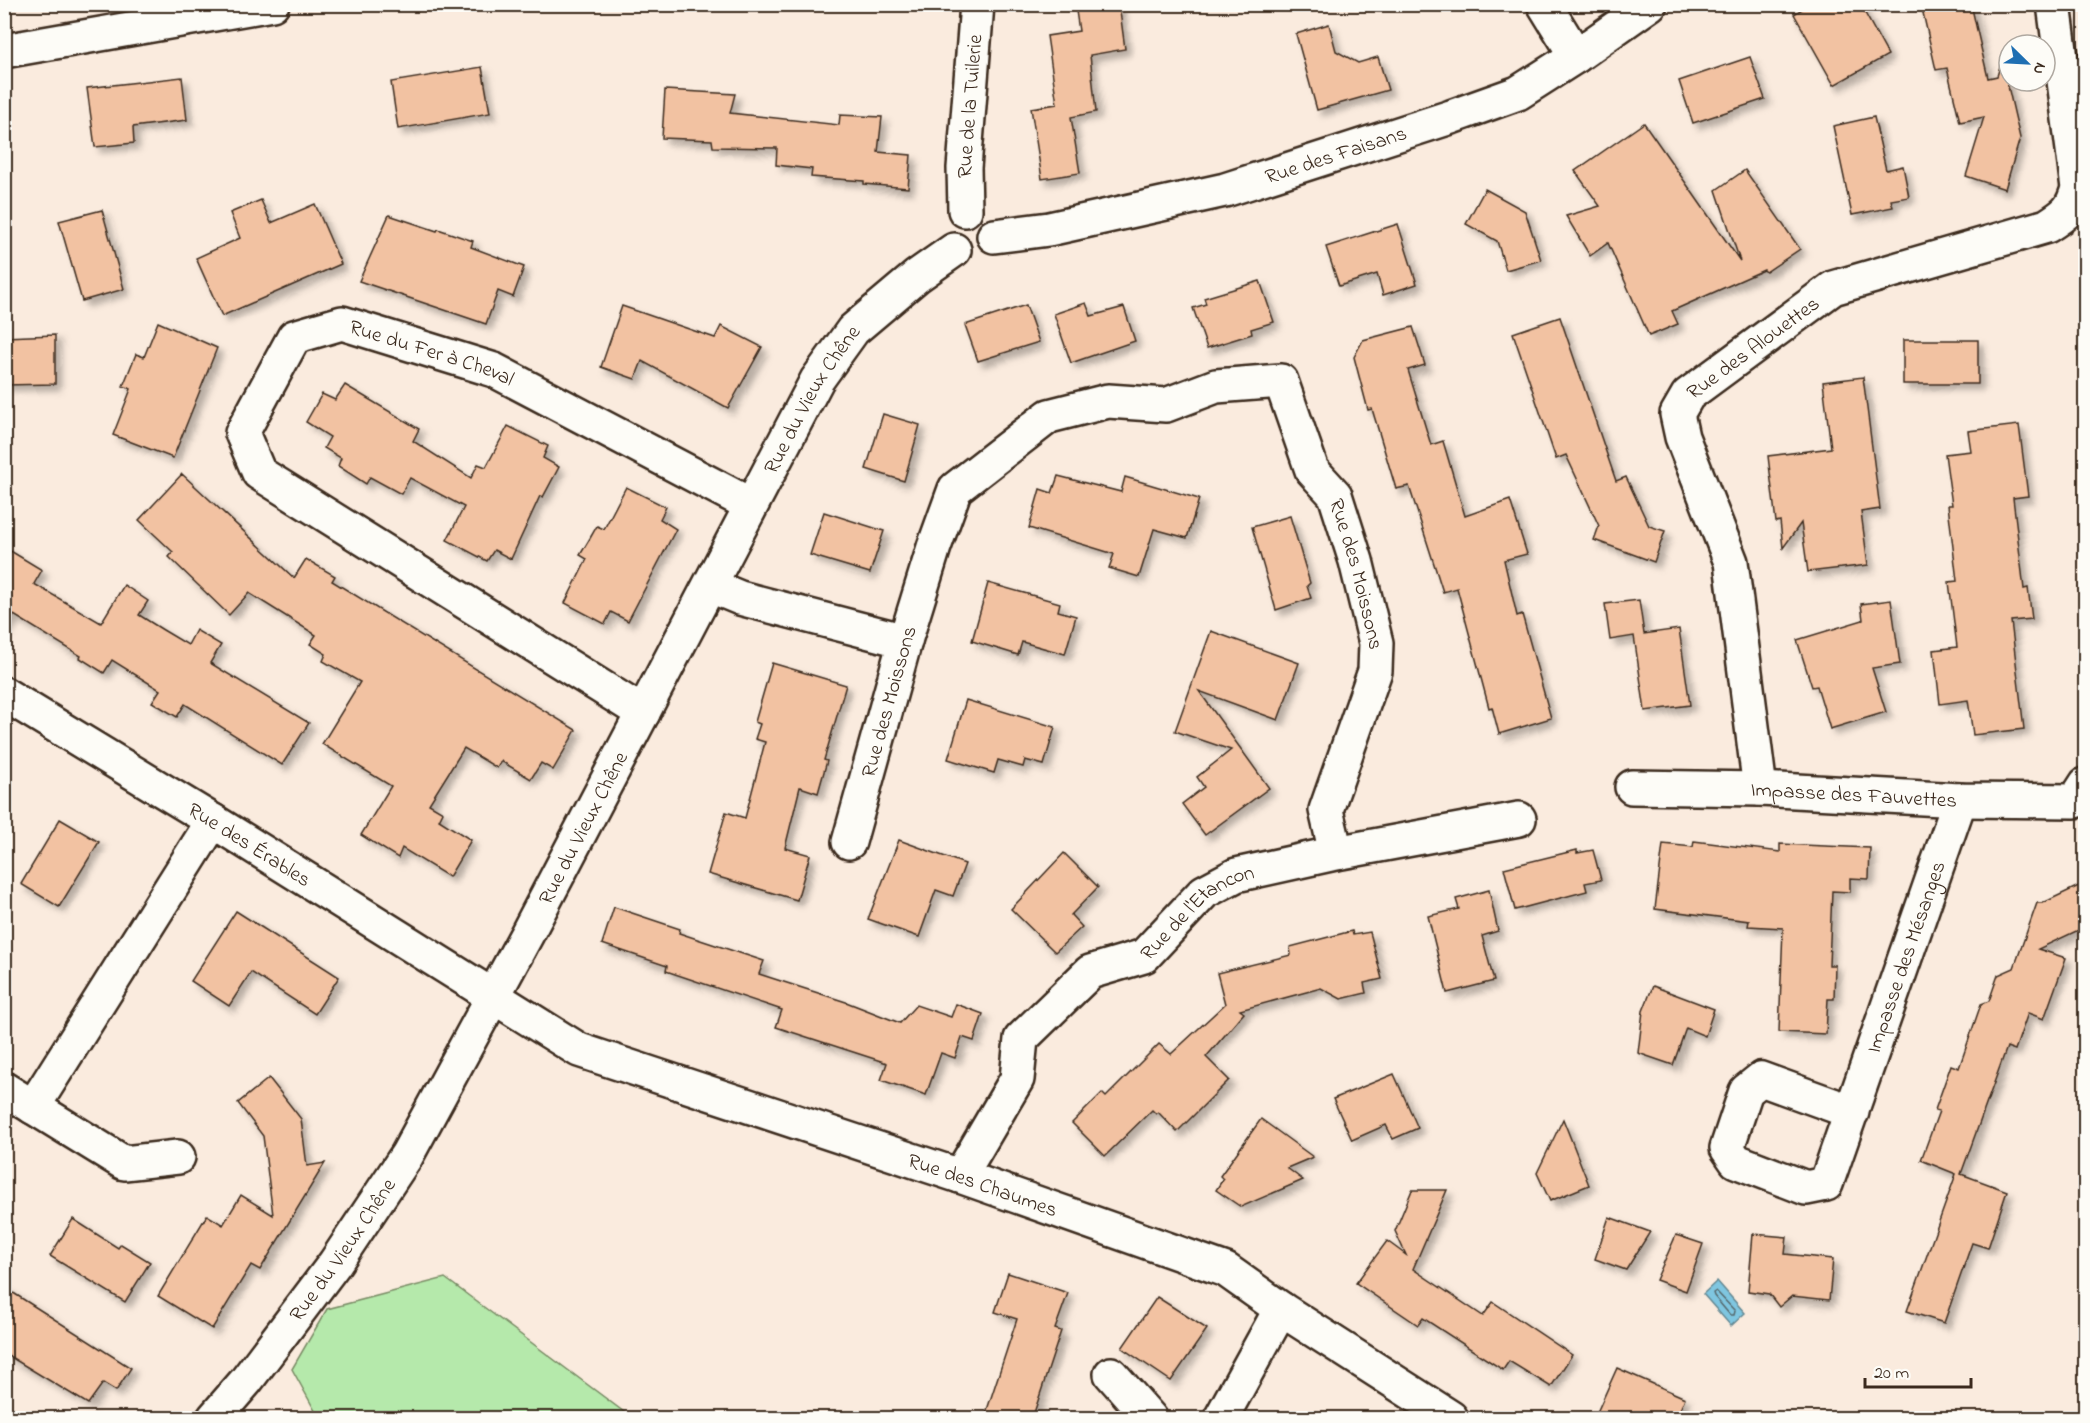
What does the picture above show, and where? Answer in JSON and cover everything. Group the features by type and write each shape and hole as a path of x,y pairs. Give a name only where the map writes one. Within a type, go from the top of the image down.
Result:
{"street":[{"path":"4,51 272,4"},
{"name":"Rue de la Tuilerie","path":"965,210 964,168 976,4"},
{"path":"1544,4 1576,56"},
{"name":"Rue des Faisans","path":"994,236 1049,230 1225,190 1451,117 1518,93 1650,4"},
{"name":"Rue des Alouettes","path":"1760,789 1731,562 1682,437 1677,414 1688,395 1833,288 2047,226 2066,215 2074,202 2078,188 2054,4"},
{"path":"972,209 987,215 991,221 994,236 988,249 975,256 967,256 954,250 948,235 948,227 952,219 965,210 972,209"},
{"name":"Rue du Vieux Chêne","path":"214,1419 246,1381 335,1263 407,1155 493,998 711,586 817,380 854,330 917,276 954,250"},
{"name":"Rue du Fer à Cheval","path":"643,712 259,473 242,432 294,337 342,323 494,370 752,505"},
{"name":"Rue des Moissons","path":"849,843 905,641 934,547 955,489 1049,416 1108,401 1166,405 1216,386 1281,381 1312,470 1335,495 1356,561 1376,644 1375,671 1326,810 1336,853"},
{"path":"711,586 740,598 905,641"},
{"name":"Rue des Érables","path":"4,694 213,821 493,998"},
{"name":"Impasse des Fauvettes","path":"1632,787 1760,789 1960,800 2080,793"},
{"name":"Impasse des Mésanges","path":"1852,1112 1960,800"},
{"name":"Rue de l'Etancon","path":"960,1176 1017,1080 1021,1039 1090,972 1144,956 1204,892 1236,875 1336,853 1519,819"},
{"path":"33,1107 213,821"},
{"name":"Rue des Chaumes","path":"493,998 579,1050 960,1176 1226,1270 1281,1309 1451,1419"},
{"path":"4,1089 124,1163 178,1157"},
{"path":"1221,1419 1281,1309"},
{"path":"1111,1374 1150,1419"}],"green space":[{"path":"445,1278 632,1418 319,1418 292,1369 327,1309"}],"water":[{"path":"1717,1281 1745,1313 1731,1326 1703,1294"}],"building":[{"path":"1075,4 1119,4 1125,49 1090,55 1096,112 1071,117 1080,173 1042,179 1031,108 1057,104 1047,36 1079,31"},
{"path":"1810,4 1860,4 1888,55 1834,85 1794,14"},
{"path":"1921,4 1971,4 1988,78 1997,76 1997,93 2010,93 2020,138 2005,189 1966,176 1984,117 1960,122 1947,68 1936,70"},
{"path":"1329,24 1336,51 1358,63 1378,57 1388,90 1317,110 1296,34"},
{"path":"1750,57 1765,99 1693,123 1679,81"},
{"path":"482,67 490,113 398,129 391,82"},
{"path":"182,77 187,120 133,127 134,143 95,147 87,88"},
{"path":"665,90 735,94 730,113 839,125 840,115 882,117 878,152 911,155 908,188 864,184 864,181 811,177 812,169 776,165 777,148 713,147 712,140 662,138"},
{"path":"1874,117 1886,170 1903,166 1909,197 1891,200 1893,207 1852,215 1833,126"},
{"path":"1644,123 1740,261 1716,190 1745,170 1800,249 1766,272 1764,270 1672,311 1678,324 1649,336 1608,243 1590,256 1566,216 1600,206 1575,171"},
{"path":"1485,189 1525,211 1541,260 1506,270 1497,241 1466,224"},
{"path":"261,200 271,223 315,204 341,264 222,316 196,258 240,238 230,213"},
{"path":"102,210 124,289 82,301 59,221"},
{"path":"389,215 473,241 471,247 524,267 513,297 498,291 486,324 359,281"},
{"path":"1398,224 1417,284 1383,295 1377,274 1339,286 1326,247"},
{"path":"1260,281 1274,322 1251,329 1252,334 1207,348 1193,308 1206,304 1204,298"},
{"path":"1086,303 1091,316 1124,307 1135,341 1071,363 1054,314"},
{"path":"1026,305 1039,342 978,361 965,325"},
{"path":"622,306 715,338 721,326 762,347 728,408 642,361 635,379 601,367"},
{"path":"1560,317 1616,481 1626,477 1649,526 1665,531 1654,562 1594,540 1599,526 1566,455 1556,459 1513,333"},
{"path":"158,322 217,348 173,458 113,435 131,389 123,386 136,354 144,357"},
{"path":"1413,327 1425,365 1408,370 1431,445 1443,441 1465,516 1510,500 1527,554 1504,560 1517,616 1522,614 1551,718 1499,734 1492,707 1489,708 1457,588 1443,592 1409,486 1396,489 1372,409 1368,410 1354,357 1363,340"},
{"path":"55,335 55,384 4,385 4,337"},
{"path":"1903,340 1978,340 1978,384 1903,384"},
{"path":"1863,377 1880,509 1861,512 1868,565 1808,572 1801,523 1783,548 1780,521 1776,522 1768,456 1831,448 1823,382"},
{"path":"345,385 419,429 413,441 471,478 478,464 486,467 508,426 548,446 543,458 559,467 543,497 540,496 511,559 494,550 487,561 447,540 464,507 410,478 401,494 370,477 366,484 338,466 341,458 324,448 330,437 306,422 322,394 335,400"},
{"path":"883,414 920,425 904,481 866,469"},
{"path":"2019,425 2028,496 2013,498 2024,589 2028,588 2032,619 2011,621 2024,729 1973,735 1968,700 1940,704 1934,650 1957,647 1949,582 1957,581 1948,505 1952,505 1945,454 1971,451 1968,431"},
{"path":"182,474 294,578 306,559 335,576 332,581 576,730 553,770 541,763 531,779 501,761 497,768 464,748 429,804 443,812 439,820 471,840 449,877 402,848 398,858 361,835 391,786 322,744 360,682 323,661 326,654 310,644 316,635 249,593 229,615 169,557 173,552 139,520"},
{"path":"1058,476 1121,492 1125,477 1199,499 1187,538 1154,529 1139,577 1109,568 1114,554 1029,528 1040,489 1052,493"},
{"path":"626,487 666,507 660,519 676,529 628,621 611,612 605,624 565,603 587,559 580,555 597,526 604,529"},
{"path":"824,512 884,531 870,573 810,555"},
{"path":"1290,516 1310,583 1307,586 1311,598 1276,610 1252,527"},
{"path":"4,547 42,570 34,584 101,623 124,585 148,601 139,615 163,630 188,645 196,630 221,645 210,663 309,723 282,765 185,704 177,717 152,702 160,690 112,660 104,673 80,658 81,656 14,615 4,630"},
{"path":"988,583 1060,603 1058,611 1076,616 1065,654 1022,642 1018,655 972,641"},
{"path":"1639,600 1644,634 1679,629 1690,705 1645,711 1634,636 1610,640 1605,604"},
{"path":"1891,600 1900,664 1872,668 1886,712 1830,729 1817,686 1812,687 1797,640 1863,620 1861,604"},
{"path":"1211,631 1299,663 1278,720 1199,691 1269,788 1205,835 1182,804 1204,787 1197,777 1231,750 1175,731"},
{"path":"772,663 846,685 824,760 827,761 818,793 800,787 785,848 810,855 797,900 708,874 726,812 745,818 765,742 755,739 760,724 755,722"},
{"path":"966,700 1055,727 1044,765 1025,760 1023,767 998,760 994,773 948,759"},
{"path":"60,819 99,842 59,907 21,884"},
{"path":"899,840 965,864 953,896 936,890 919,937 868,919"},
{"path":"1694,841 1780,852 1780,844 1870,848 1869,879 1850,878 1850,892 1832,891 1829,965 1835,965 1834,999 1828,999 1826,1034 1779,1032 1783,928 1748,926 1749,921 1655,909 1663,844 1693,847"},
{"path":"1577,850 1577,853 1593,850 1601,880 1585,883 1587,891 1515,910 1504,868"},
{"path":"1064,853 1098,887 1071,915 1082,927 1055,952 1011,909"},
{"path":"2085,883 2085,927 2038,949 2066,958 2044,1019 2028,1013 2015,1050 2007,1047 1961,1174 2007,1191 1988,1248 1972,1243 1944,1323 1907,1311 1956,1174 1921,1160 1939,1111 1935,1110 1951,1065 1959,1068 1981,1004 1989,1001 1998,975 2014,968 2037,903 2043,903"},
{"path":"1489,890 1498,931 1482,936 1494,981 1447,993 1428,916 1459,909 1456,899"},
{"path":"614,907 680,929 679,933 764,961 759,974 846,1002 900,1023 916,1005 951,1017 956,1004 983,1014 974,1041 962,1037 955,1058 941,1053 926,1095 881,1080 887,1063 776,1027 782,1010 666,971 667,966 602,944"},
{"path":"236,911 339,977 315,1014 251,972 229,1006 191,981"},
{"path":"1352,931 1353,935 1370,932 1382,979 1364,983 1366,993 1341,999 1321,988 1240,1010 1244,1013 1206,1057 1229,1080 1177,1132 1158,1112 1156,1114 1152,1110 1105,1156 1072,1123 1102,1093 1106,1097 1159,1044 1171,1054 1225,1004 1217,973 1291,955 1290,947"},
{"path":"1653,986 1714,1009 1705,1036 1686,1028 1673,1065 1638,1053 1643,1011"},
{"path":"1394,1074 1418,1128 1393,1139 1386,1125 1352,1140 1333,1099"},
{"path":"269,1078 301,1119 307,1166 325,1163 260,1270 251,1265 212,1329 158,1296 207,1215 223,1225 241,1195 273,1215 263,1136 238,1103"},
{"path":"1261,1119 1313,1157 1287,1168 1303,1180 1241,1207 1216,1190 1223,1179 1220,1176"},
{"path":"1563,1119 1589,1185 1550,1201 1537,1173"},
{"path":"1412,1190 1447,1190 1413,1269 1483,1316 1493,1302 1572,1355 1551,1387 1509,1361 1503,1370 1423,1318 1418,1325 1356,1283 1387,1241 1406,1255 1395,1231"},
{"path":"1609,1217 1650,1232 1626,1270 1595,1259"},
{"path":"73,1219 118,1248 121,1244 150,1262 125,1302 50,1256"},
{"path":"1753,1234 1787,1237 1785,1254 1833,1259 1829,1300 1792,1296 1779,1307 1769,1294 1748,1291"},
{"path":"1676,1235 1703,1244 1686,1291 1656,1280"},
{"path":"1008,1273 1068,1293 1055,1329 1061,1331 1032,1419 984,1419 1017,1319 995,1312"},
{"path":"4,1287 131,1368 116,1391 103,1383 88,1404 4,1353"},
{"path":"1157,1297 1207,1329 1171,1381 1122,1348"},
{"path":"1617,1368 1685,1398 1676,1419 1594,1419"}]}
